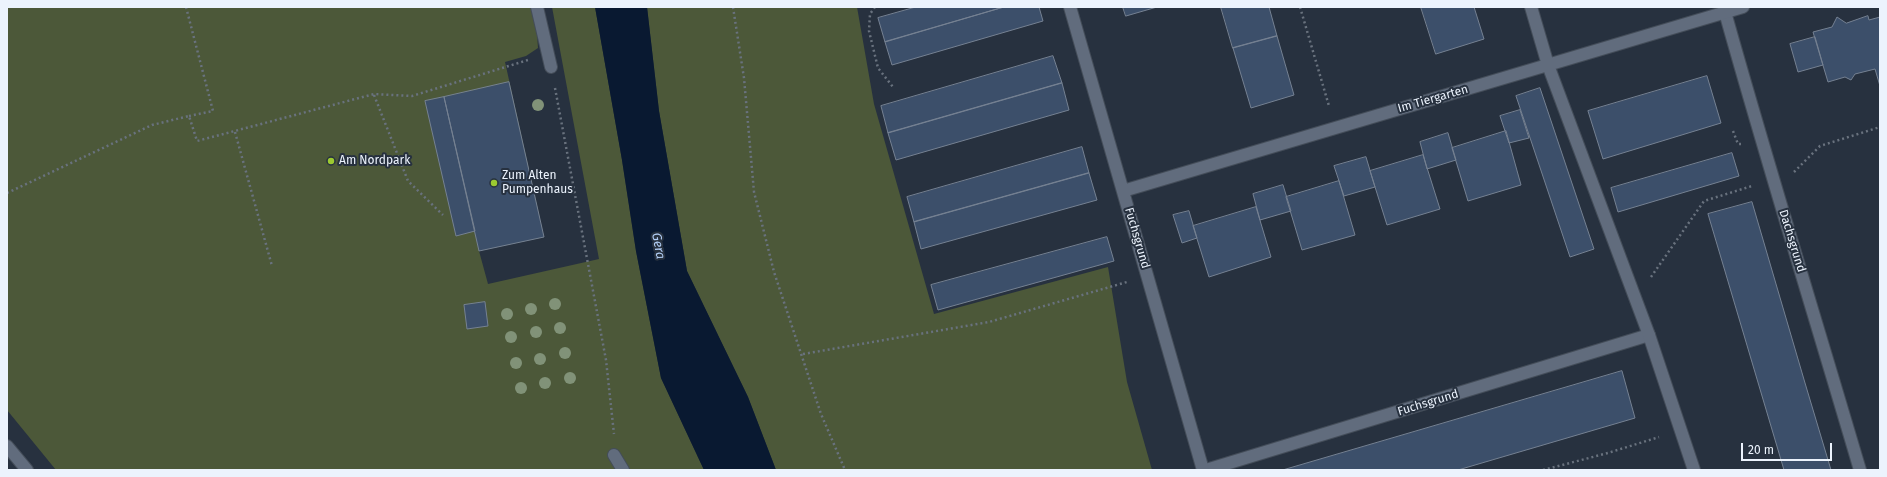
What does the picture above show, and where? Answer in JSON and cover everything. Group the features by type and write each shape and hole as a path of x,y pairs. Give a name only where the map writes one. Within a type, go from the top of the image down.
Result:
{"street":[{"path":"536,7 551,67"},
{"name":"Fuchsgrund","path":"1070,7 1205,470 1649,335"},
{"path":"1531,7 1548,64 1649,335 1694,470"},
{"name":"Im Tiergarten","path":"1123,190 1743,7"},
{"name":"Dachsgrund","path":"1726,12 1772,180 1787,222 1860,470"},
{"path":"7,446 27,470"},
{"path":"614,455 623,470"}],"path":[{"path":"7,193 152,125 214,111 186,7"},
{"path":"733,7 744,78 754,192 774,272 803,354 821,414 845,470"},
{"path":"875,7 870,14 869,31 878,68 894,87"},
{"path":"1300,7 1336,127"},
{"path":"189,116 196,142 374,94 412,96 548,54"},
{"path":"551,67 606,360 614,423 614,455"},
{"path":"374,94 408,181 443,215"},
{"path":"1635,300 1704,201 1792,174 1820,146 1880,127"},
{"path":"236,132 272,266"},
{"path":"803,354 989,322 1149,276"},
{"path":"1543,470 1608,453 1680,430"}],"green space":[{"path":"7,7 531,7 537,34 538,48 526,56 505,62 544,237 479,251 488,284 599,259 552,7 595,7 622,160 636,251 661,378 704,470 56,470 7,410"},
{"path":"647,7 857,7 874,104 934,314 1108,267 1127,382 1152,470 776,470 748,397 687,271 659,111"}],"water":[{"name":"Gera","path":"595,7 647,7 659,111 687,271 748,397 776,470 704,470 661,378 636,251 622,160"}],"building":[{"path":"916,7 1004,7 885,42 878,18"},
{"path":"1004,7 1039,7 1043,21 892,65 885,42"},
{"path":"1123,7 1157,7 1126,16"},
{"path":"1221,7 1269,7 1277,36 1233,48"},
{"path":"1421,7 1474,7 1484,39 1436,54"},
{"path":"1868,16 1869,20 1880,17 1880,86 1875,69 1855,74 1851,80 1845,77 1828,82 1813,32 1832,27 1837,17 1846,23"},
{"path":"1277,36 1294,95 1251,108 1233,48"},
{"path":"1815,37 1823,65 1798,72 1790,44"},
{"path":"1053,56 1062,83 888,133 881,106"},
{"path":"1707,76 1721,123 1603,159 1588,111"},
{"path":"509,82 544,237 479,251 444,97"},
{"path":"1062,83 1069,110 896,160 888,133"},
{"path":"1540,88 1594,249 1570,257 1516,96"},
{"path":"444,97 475,231 456,236 425,101"},
{"path":"1520,110 1529,138 1509,143 1500,116"},
{"path":"1506,131 1521,185 1468,201 1452,148"},
{"path":"1448,133 1456,160 1427,169 1420,142"},
{"path":"1082,147 1089,173 914,222 907,197"},
{"path":"1732,153 1739,176 1618,212 1611,188"},
{"path":"1423,155 1440,209 1387,225 1370,171"},
{"path":"1366,157 1375,187 1344,196 1334,166"},
{"path":"1089,173 1097,200 921,249 914,222"},
{"path":"1339,181 1355,235 1302,250 1286,197"},
{"path":"1283,185 1291,211 1260,220 1253,194"},
{"path":"1752,202 1831,470 1784,470 1708,214"},
{"path":"1256,207 1271,257 1209,277 1193,226"},
{"path":"1189,211 1197,238 1182,243 1173,215"},
{"path":"1107,237 1114,261 938,310 931,285"},
{"path":"485,302 488,326 467,329 464,305"},
{"path":"1622,371 1635,418 1458,470 1283,470"}],"place":[{"name":"Am Nordpark","path":"331,161"},
{"name":"Zum Alten Pumpenhaus","path":"494,183"}]}
